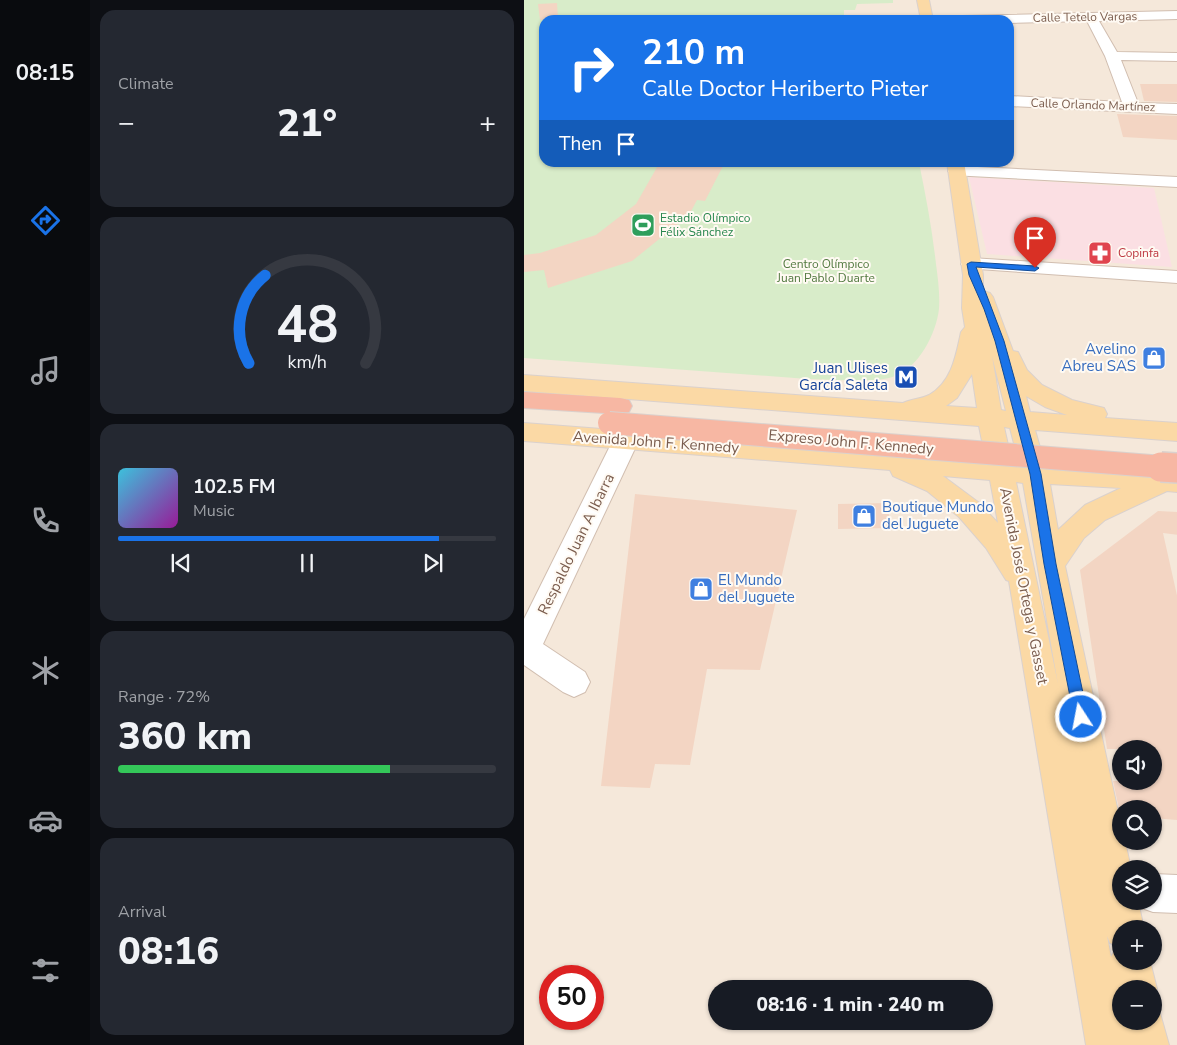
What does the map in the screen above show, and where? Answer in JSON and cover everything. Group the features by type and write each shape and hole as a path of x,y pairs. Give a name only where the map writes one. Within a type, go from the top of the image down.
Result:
{"highway":[{"name":"Expreso John F. Kennedy","path":"524,400 618,423 1175,476"},
{"name":"Expreso John F. Kennedy","path":"524,417 1177,450"}],"main road":[{"path":"923,0 926,15"},
{"name":"Avenida José Ortega y Gasset","path":"956,167 972,270 973,308 990,417 1025,590 1107,1045"},
{"name":"Avenida José Ortega y Gasset","path":"972,270 989,309 999,341 1035,474 1050,564 1112,862"},
{"path":"885,411 919,407 939,401 954,387 961,376 970,343 973,308"},
{"path":"999,341 1019,375 1032,388 1052,400 1076,410 1177,430"},
{"path":"524,383 885,411 1177,430"},
{"path":"783,451 810,444 922,452 936,448 943,439 943,434 938,426 929,420 818,413 790,403"},
{"name":"Avenida John F. Kennedy","path":"524,432 618,423 783,451 1002,472 1175,476"},
{"path":"1175,476 1098,466 1088,460 1083,445 1088,438 1099,436 1177,440"},
{"path":"850,457 908,470 959,500 991,533 1025,590"},
{"path":"1050,564 1078,526 1094,514 1120,499 1175,476"},
{"path":"1145,1030 1148,1045"}],"street":[{"name":"Calle Tetelo Vargas","path":"1014,19 1177,14"},
{"path":"1091,17 1112,56 1132,106"},
{"path":"1112,56 1177,57"},
{"name":"Calle Orlando Martínez","path":"1014,102 1177,109"},
{"path":"956,167 1177,182"},
{"path":"972,270 1177,277"},
{"name":"Respaldo Juan A Ibarra","path":"524,649 618,423"},
{"path":"524,649 574,682"},
{"path":"1162,893 1177,894"}],"shaded area":[{"path":"524,0 1177,0 1177,1045 524,1045"},
{"path":"969,177 1154,188 1172,267 987,254"}],"green space":[{"name":"Centro Olímpico Juan Pablo Duarte","path":"524,0 893,0 893,3 857,4 855,10 844,10 844,15 539,15 539,167 920,167 933,238 939,309 930,339 912,365 904,372 887,378 852,380 808,379 524,358"}],"building":[{"path":"557,3 558,15 539,15 538,4"},
{"path":"1140,84 1178,84 1178,102 1144,101"},
{"path":"1117,114 1178,116 1178,140 1123,137"},
{"name":"Estadio Olímpico Félix Sánchez","path":"657,167 722,167 705,201 697,200 689,215 632,261 548,288 544,270 524,272 524,255 540,253 596,235 636,204"},
{"name":"El Mundo del Juguete","path":"635,494 797,510 760,670 707,669 690,765 655,764 650,788 601,786"},
{"name":"Boutique Mundo del Juguete","path":"888,503 890,528 838,529 838,504"},
{"path":"1158,511 1178,512 1178,535 1163,533 1178,600 1178,820 1162,819 1162,800 1117,800 1115,790 1162,790 1162,740 1112,740 1112,749 1107,749 1080,570"}],"place":[{"name":"Estadio Olímpico Félix Sánchez","path":"643,225"},
{"name":"Copinfa","path":"1100,253"},
{"name":"Avelino Abreu SAS","path":"1154,358"},
{"name":"Juan Ulises García Saleta","path":"906,377"},
{"name":"Boutique Mundo del Juguete","path":"864,516"},
{"name":"El Mundo del Juguete","path":"701,589"}],"route":[{"path":"1035,268 971,264 973,275 989,309 999,341 1035,474 1050,564 1081,717"}]}
